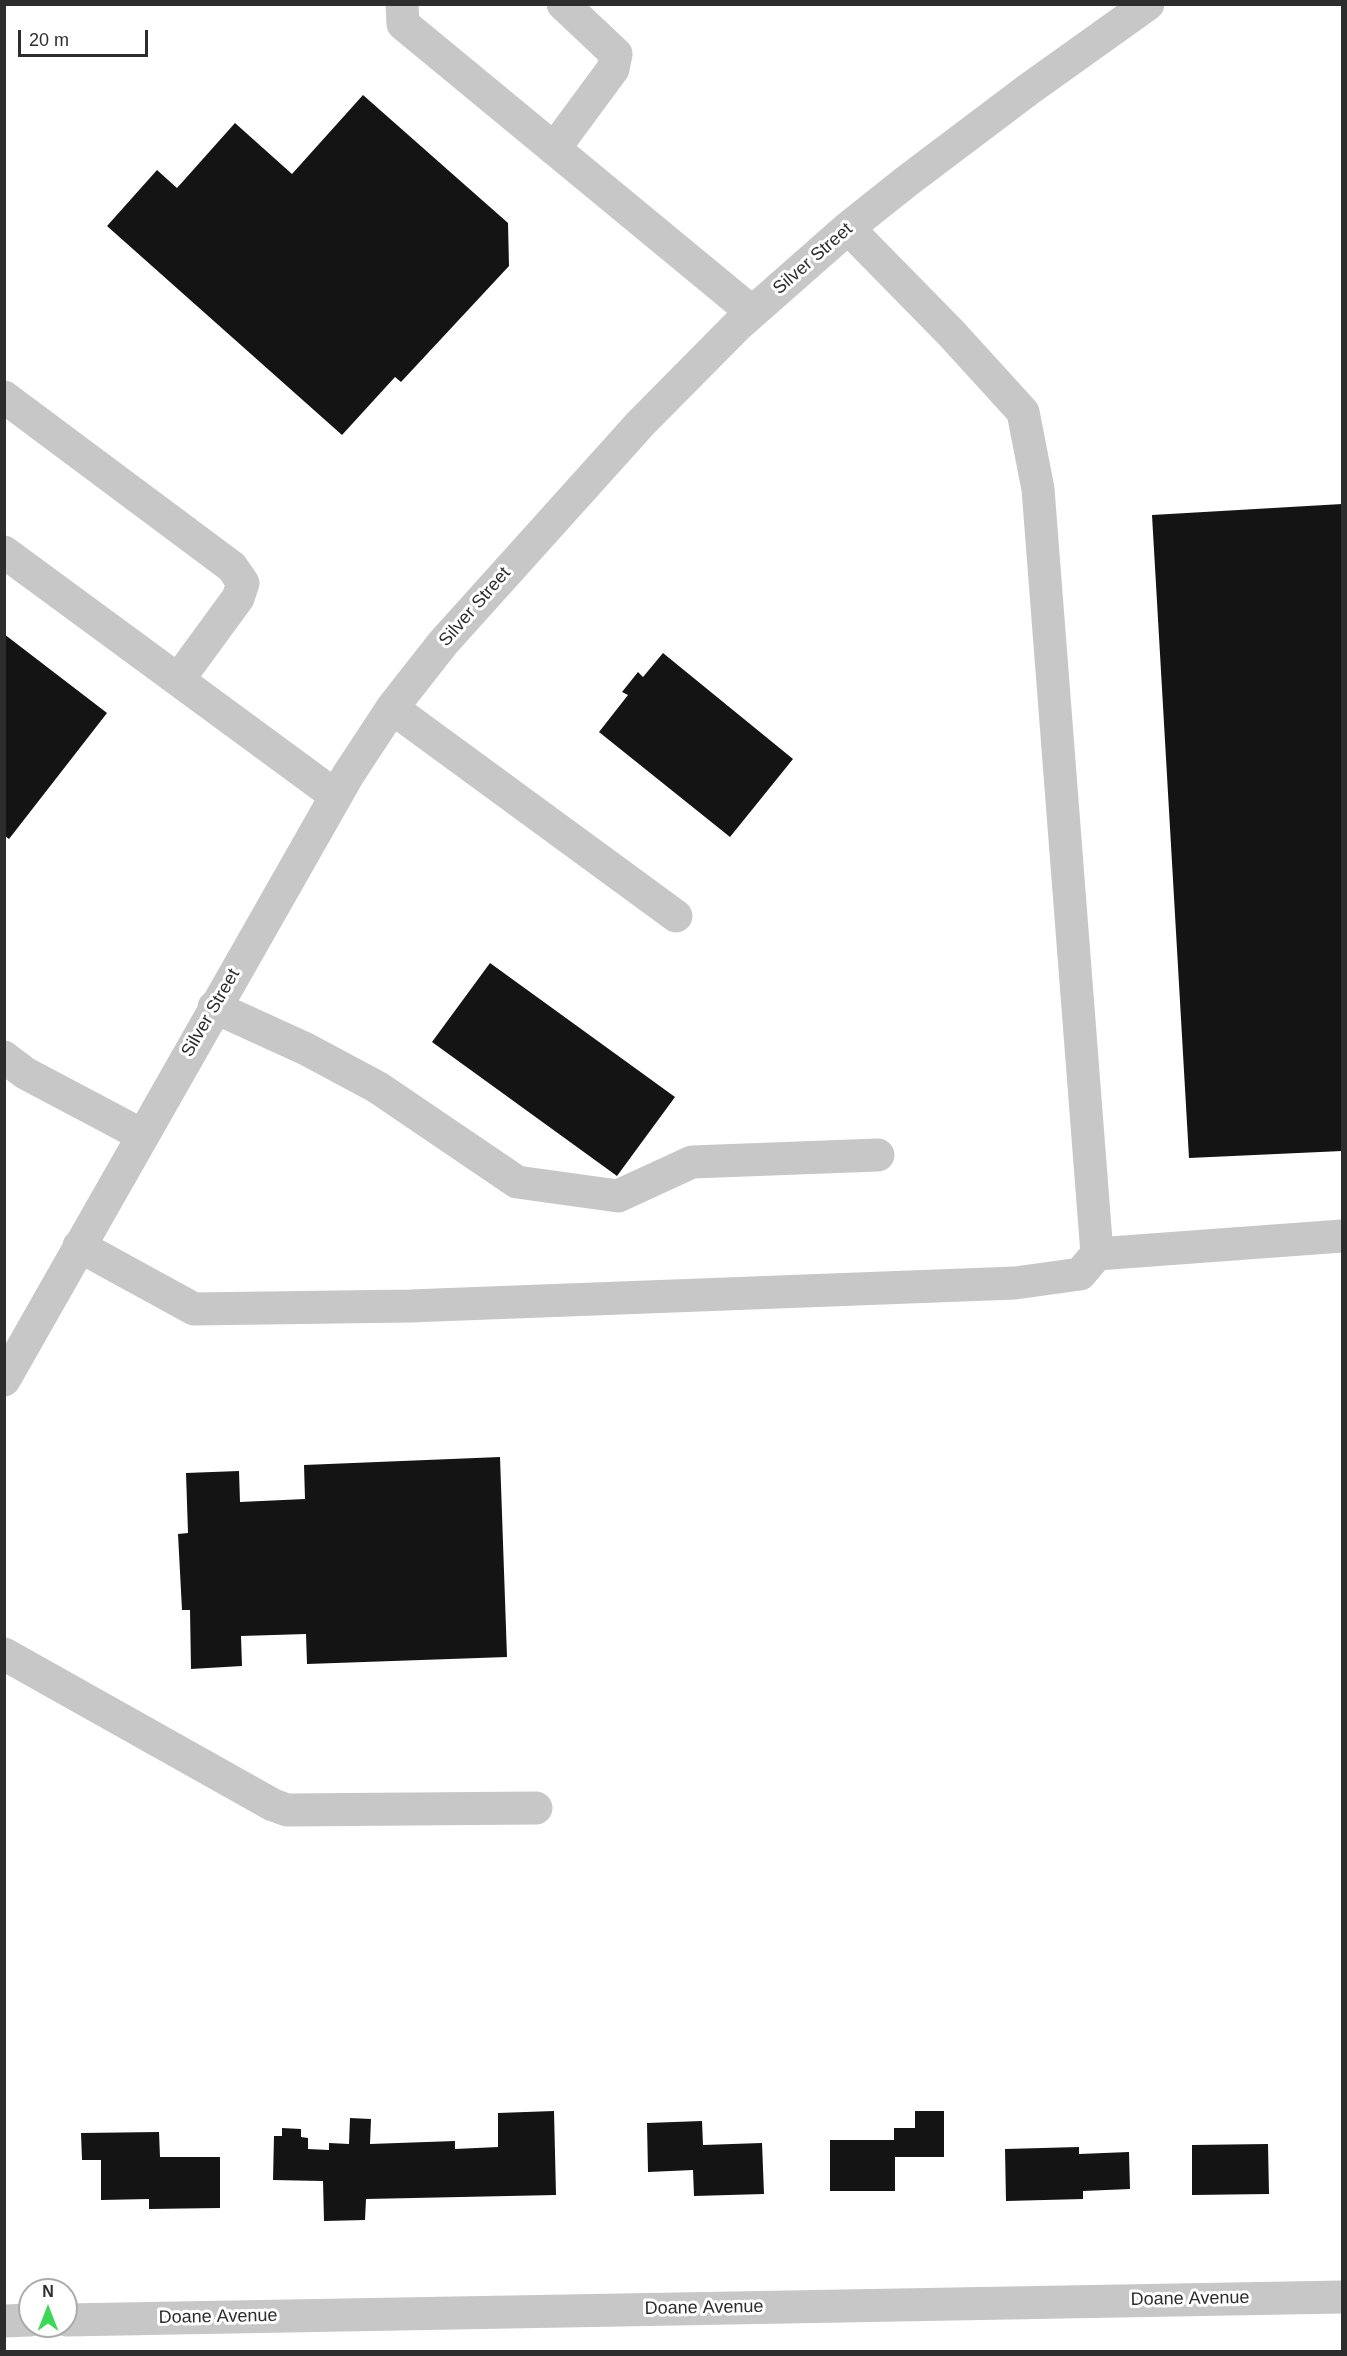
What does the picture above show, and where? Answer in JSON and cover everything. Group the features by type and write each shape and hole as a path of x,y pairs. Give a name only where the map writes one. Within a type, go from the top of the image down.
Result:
{"street":[{"path":"402,4 403,24 752,312"},
{"path":"554,149 613,69 616,54 563,4"},
{"name":"Silver Street","path":"4,1380 336,796 392,708 443,643 597,471 687,375 752,312 848,228 1012,102 1148,4"},
{"path":"79,1246 194,1308 410,1306 1015,1283 1080,1274 1096,1254 1038,489 1023,412 951,333 848,228"},
{"path":"4,397 232,567 243,583 238,598 178,680"},
{"path":"4,552 336,796"},
{"path":"392,708 676,916"},
{"path":"214,1007 306,1049 377,1087 517,1182 618,1196 692,1162 878,1155"},
{"path":"4,1057 25,1073 142,1135"},
{"path":"1096,1254 1342,1236"},
{"path":"4,1654 273,1805 287,1810 536,1808"},
{"name":"Doane Avenue","path":"78,2320 1342,2297"}],"building":[{"path":"363,95 508,223 509,266 401,382 395,377 342,435 107,226 157,170 177,188 235,123 292,174"},
{"path":"1342,504 1342,1151 1189,1158 1152,515"},
{"path":"4,634 107,713 9,839 4,835"},
{"path":"663,653 793,759 730,837 599,732 628,695 622,692 638,672 643,677"},
{"path":"490,963 675,1097 617,1176 432,1042"},
{"path":"500,1457 507,1657 307,1664 306,1634 241,1636 242,1666 191,1669 190,1610 182,1610 178,1534 188,1533 186,1473 239,1471 240,1502 305,1499 304,1465"},
{"path":"554,2111 556,2195 366,2199 365,2220 324,2221 323,2181 273,2180 274,2136 282,2136 282,2128 301,2129 301,2137 308,2138 308,2149 329,2150 329,2143 349,2144 350,2118 371,2119 370,2144 455,2141 455,2149 498,2147 498,2113"},
{"path":"915,2111 944,2111 944,2157 895,2157 895,2191 830,2191 830,2140 894,2140 894,2128 915,2128"},
{"path":"702,2121 703,2145 762,2143 764,2194 694,2196 693,2170 648,2172 647,2123"},
{"path":"159,2132 160,2157 220,2157 220,2208 149,2209 149,2199 101,2200 101,2160 82,2160 81,2133"},
{"path":"1268,2144 1269,2194 1192,2195 1192,2145"},
{"path":"1079,2147 1079,2154 1129,2152 1130,2189 1083,2191 1083,2199 1006,2201 1005,2149"}]}
